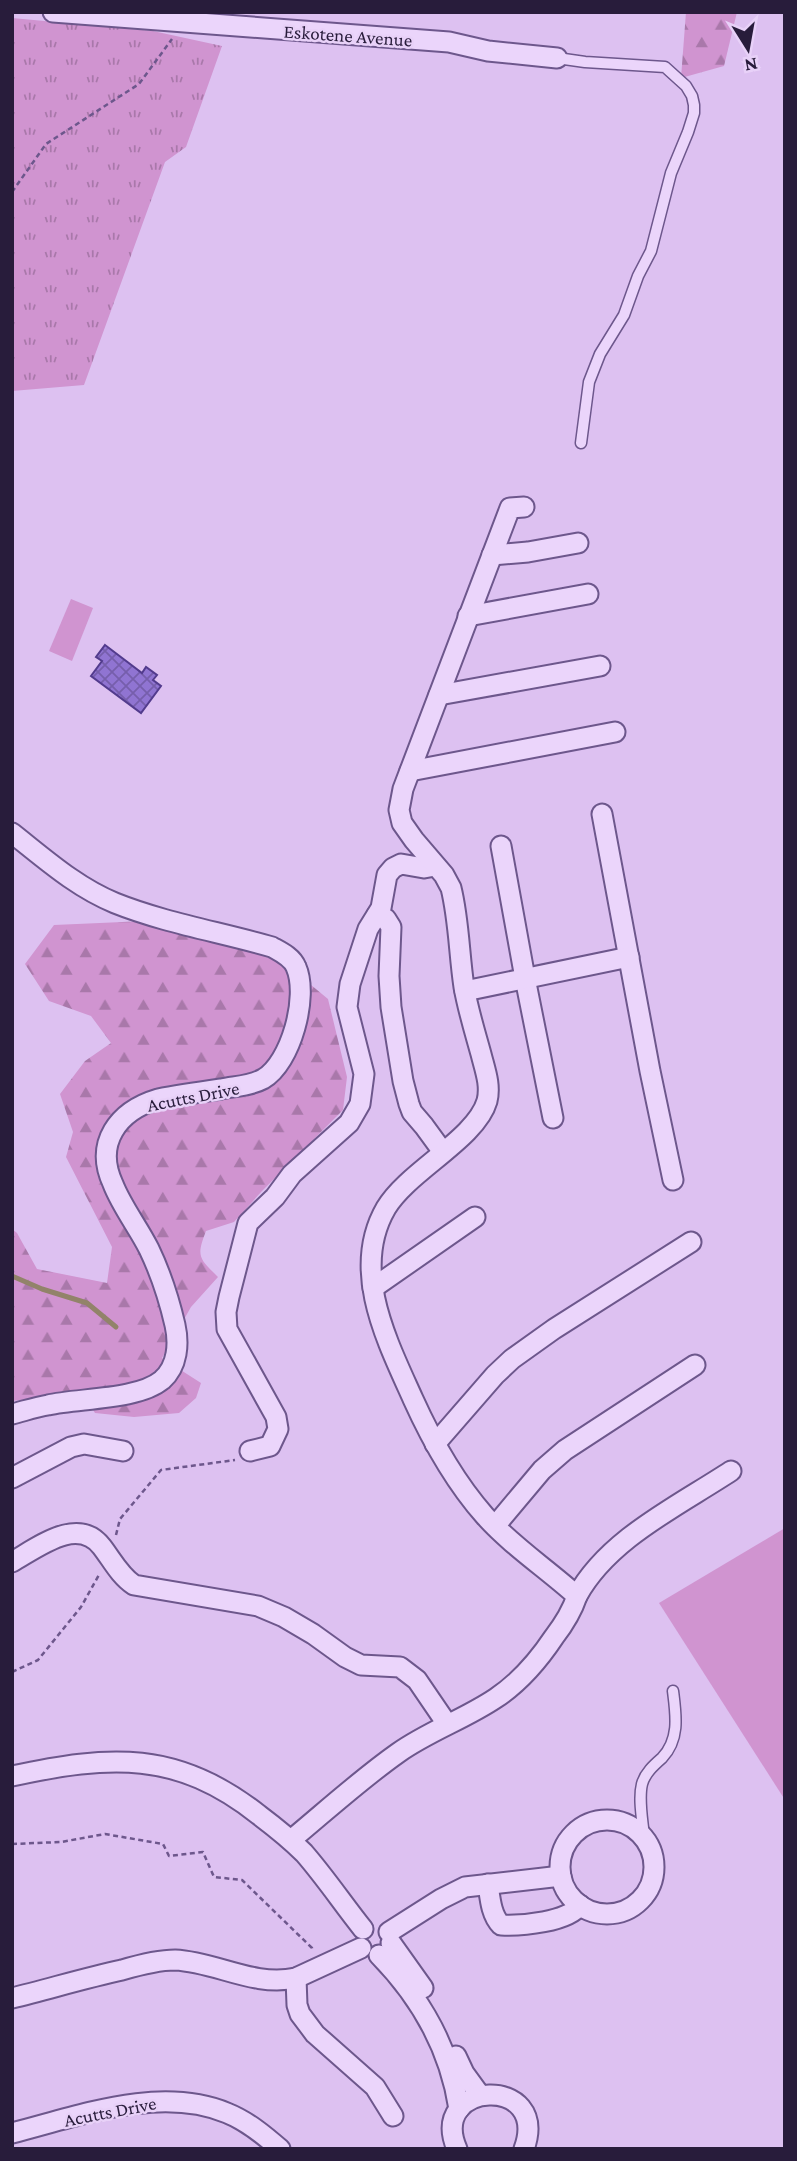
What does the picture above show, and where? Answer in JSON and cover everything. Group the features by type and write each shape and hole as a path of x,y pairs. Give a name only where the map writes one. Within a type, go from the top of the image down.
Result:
{"street":[{"name":"Eskotene Avenue","path":"53,12 184,22 216,18 449,42 488,51 557,58"},
{"path":"524,507 510,508 400,798 399,817 407,832 448,881 453,898 465,991 488,1077 487,1098 484,1109 474,1124 399,1191 382,1217 372,1243 373,1288 387,1341 449,1469 495,1526 577,1595"},
{"path":"492,555 578,543"},
{"path":"468,616 588,594"},
{"path":"439,695 600,666"},
{"path":"410,771 615,732"},
{"path":"602,814 673,1180"},
{"name":"Acutts Drive","path":"12,833 57,870 115,903 282,952 296,966 300,980 300,998 290,1041 270,1075 248,1085 146,1102 123,1117 108,1143 106,1159 112,1183 149,1248 170,1301 177,1342 173,1364 166,1375 139,1391 49,1405 12,1414"},
{"path":"502,846 553,1118"},
{"path":"250,1451 270,1446 278,1425 263,1391 229,1334 226,1323 229,1297 243,1238 248,1223 275,1197 292,1174 349,1123 360,1104 364,1074 349,1016 350,984 368,929 383,902 385,881 389,872 401,864 424,868 435,866"},
{"path":"377,915 386,919 391,928 391,1007 409,1104 412,1112 443,1152"},
{"path":"465,991 629,957"},
{"path":"373,1288 475,1217"},
{"path":"435,1444 512,1359 691,1242"},
{"path":"495,1526 542,1470 565,1450 695,1365"},
{"path":"12,1478 71,1447 84,1444 123,1451"},
{"path":"290,1840 388,1760 416,1741 496,1698 530,1669 568,1618 584,1582 601,1562 639,1530 731,1471"},
{"path":"12,1562 62,1536 84,1534 98,1542 126,1580 134,1585 258,1606 284,1617 354,1662 366,1667 394,1665 405,1669 424,1690 447,1724"},
{"path":"13,1772 97,1762 150,1764 191,1774 215,1784 241,1800 306,1856 432,2002 464,2073 480,2095"},
{"path":"608,1820 622,1822 644,1838 651,1850 654,1864 647,1891 638,1902 612,1913 598,1913 580,1905 565,1889 561,1876 563,1848 570,1836 587,1824 608,1820"},
{"path":"12,1998 162,1961 186,1962 278,1981 303,1974 377,1941 466,1886 561,1876"},
{"path":"488,1884 495,1918 501,1925 511,1926 552,1919 576,1911 580,1905"},
{"path":"377,1941 425,2013 445,2055 460,2109"},
{"path":"303,1974 297,2006 300,2014 315,2034 375,2087 393,2116"},
{"path":"450,2147 454,2119 460,2109 468,2100 492,2094 505,2096 516,2103 524,2113 528,2138 524,2149"},
{"name":"Acutts Drive","path":"12,2133 130,2105 174,2101 199,2104 229,2113 280,2149"}],"lane":[{"path":"557,58 665,67 686,86 694,105 688,132 668,183 651,251 638,276 624,315 600,354 589,382 581,443"},
{"path":"644,1838 642,1784 650,1770 666,1754 674,1738 677,1721 673,1691"}],"path":[{"path":"12,192 46,144 139,84 184,22"},
{"path":"12,1844 61,1842 105,1833 163,1844 169,1856 204,1852 214,1877 242,1880 312,1948 303,1974"}],"green space":[{"path":"686,12 737,12 724,66 681,78"},
{"path":"12,18 153,31 222,46 186,147 165,162 84,385 12,391"},
{"path":"71,599 93,608 72,661 49,651"},
{"path":"145,921 276,956 328,999 347,1077 343,1110 234,1222 206,1231 201,1257 218,1277 191,1307 162,1358 201,1383 196,1398 179,1413 134,1417 95,1413 82,1393 12,1401 12,1229 17,1233 37,1269 107,1283 112,1247 66,1157 73,1132 60,1094 85,1061 111,1043 91,1016 49,1001 25,964 54,925"},
{"path":"785,1528 785,1800 659,1603"}],"building":[{"path":"105,645 142,673 146,667 157,675 153,680 161,686 141,713 91,676 102,661 96,657"}],"waterway":[{"path":"12,1276 87,1303 116,1327"}]}
